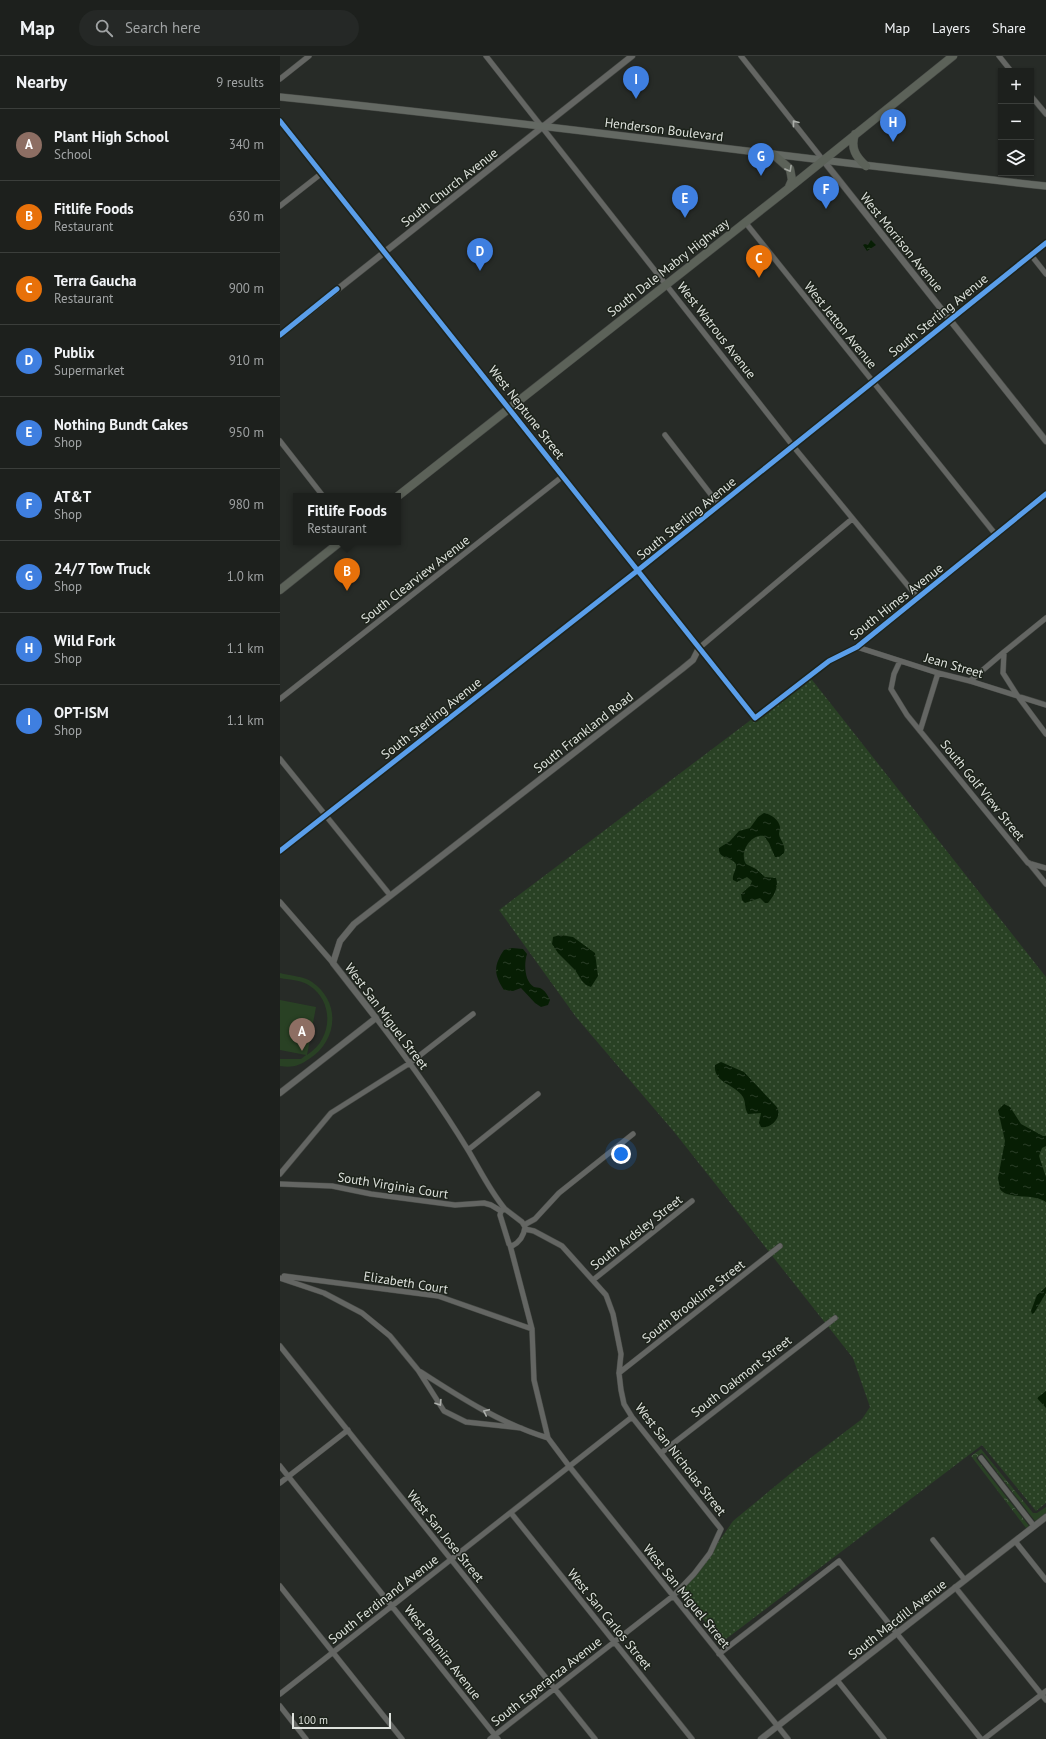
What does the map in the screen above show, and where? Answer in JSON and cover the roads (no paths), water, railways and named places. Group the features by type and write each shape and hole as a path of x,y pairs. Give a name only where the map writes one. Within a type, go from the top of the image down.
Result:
{"main road":[{"name":"South Dale Mabry Highway","path":"401,494 953,56"},
{"name":"Henderson Boulevard","path":"280,97 1046,186"},
{"path":"856,134 853,141 854,153 866,166"},
{"path":"774,155 790,169 792,180 788,188"},
{"path":"280,590 336,545"}],"street":[{"path":"280,79 309,56"},
{"name":"West Watrous Avenue","path":"486,56 793,446 918,598"},
{"name":"South Church Avenue","path":"280,334 632,56"},
{"name":"West Morrison Avenue","path":"741,56 844,188 857,202 1046,441"},
{"path":"999,56 1009,68"},
{"path":"1034,100 1046,114"},
{"name":"West Neptune Street","path":"280,121 755,718"},
{"path":"280,206 322,173"},
{"name":"West Jetton Avenue","path":"745,222 996,535"},
{"name":"South Sterling Avenue","path":"280,851 637,571 1046,243"},
{"path":"1031,255 1046,274"},
{"path":"665,436 719,505"},
{"path":"280,441 322,493"},
{"name":"South Clearview Avenue","path":"280,699 563,476"},
{"name":"South Himes Avenue","path":"755,718 829,661 857,647 1046,494"},
{"name":"South Frankland Road","path":"333,963 340,942 354,924 693,660 699,648 852,519"},
{"path":"970,681 1046,618"},
{"name":"Jean Street","path":"857,647 1046,705"},
{"path":"1004,652 1003,673 1017,695 1046,734"},
{"name":"South Golf View Street","path":"900,661 894,674 891,689 907,715 1046,884"},
{"path":"920,731 938,673"},
{"path":"280,759 390,895"},
{"path":"1028,862 1046,868"},
{"name":"West San Miguel Street","path":"280,902 333,963 376,1018 410,1063 468,1150"},
{"path":"280,1174 331,1114 410,1063 473,1014"},
{"path":"280,1093 376,1018"},
{"path":"538,1094 468,1150 503,1210 500,1215 510,1245 532,1329 534,1380 548,1438"},
{"path":"510,1245 518,1243 525,1227 559,1193 633,1134"},
{"name":"South Virginia Court","path":"280,1184 332,1186 371,1194 455,1205 484,1203 503,1210"},
{"name":"South Ardsley Street","path":"593,1280 692,1201"},
{"name":"West San Nicholas Street","path":"503,1210 525,1227 562,1246 606,1295 613,1314 621,1354 619,1373 624,1404 632,1417 721,1529"},
{"name":"South Brookline Street","path":"619,1373 780,1246"},
{"path":"280,1277 322,1292 362,1313 390,1336 418,1370 444,1411 466,1422 521,1428"},
{"name":"Elizabeth Court","path":"280,1277 438,1296 532,1329"},
{"path":"320,1281 322,1292"},
{"name":"South Oakmont Street","path":"661,1453 835,1318"},
{"name":"West San Jose Street","path":"280,1346 595,1739"},
{"path":"418,1370 479,1409 521,1428 548,1438"},
{"name":"South Ferdinand Avenue","path":"280,1694 632,1417"},
{"path":"280,1484 348,1430"},
{"name":"West San Miguel Street","path":"548,1438 788,1739"},
{"path":"981,1458 1034,1526"},
{"name":"West Palmira Avenue","path":"280,1466 497,1737"},
{"name":"West San Carlos Street","path":"511,1513 692,1739"},
{"name":"South Macdill Avenue","path":"761,1739 1046,1517"},
{"name":"South Esperanza Avenue","path":"490,1739 497,1737 555,1688 673,1596 694,1574 710,1553 721,1529"},
{"path":"934,1540 965,1580"},
{"path":"1015,1541 1046,1580"},
{"path":"719,1654 839,1561 980,1739"},
{"path":"280,1586 402,1739"},
{"path":"955,1587 1044,1692 1046,1700"},
{"path":"837,1680 884,1739"},
{"path":"984,1739 1044,1692"},
{"path":"280,1706 306,1739"}],"water":[{"path":"871,240 876,245 867,251 863,245 868,245"},
{"path":"764,813 774,818 779,824 779,834 784,845 784,853 779,857 775,857 764,836 759,836 750,841 744,855 746,864 756,869 765,877 776,878 777,885 774,894 768,903 765,903 760,898 745,903 742,900 741,894 750,886 752,881 747,877 737,882 733,880 736,864 734,861 722,856 719,852 719,848 730,841 739,831 750,828 758,817"},
{"path":"560,935 573,937 595,953 598,976 591,987 582,981 575,970 558,953 552,944 553,937"},
{"path":"512,948 523,949 527,954 525,967 528,981 534,987 540,988 545,992 550,1000 548,1005 541,1007 535,1003 521,988 513,991 504,990 498,980 496,970 500,956 504,950"},
{"path":"721,1062 744,1072 776,1106 778,1109 778,1117 774,1123 761,1127 759,1123 761,1113 748,1114 743,1097 717,1076 715,1065"},
{"path":"1004,1104 1010,1107 1021,1124 1043,1136 1046,1136 1046,1146 1042,1148 1039,1156 1046,1177 1046,1202 1041,1199 1014,1196 1003,1192 1000,1189 998,1178 1005,1141 998,1110"},
{"path":"1046,1287 1046,1293 1032,1314 1031,1311 1037,1295"},
{"path":"1046,1391 1046,1408 1037,1398"}],"place":[{"name":"OPT-ISM","path":"636,99"},
{"name":"Wild Fork","path":"893,142"},
{"name":"24/7 Tow Truck","path":"761,176"},
{"name":"AT&T","path":"826,209"},
{"name":"Nothing Bundt Cakes","path":"685,218"},
{"name":"Publix","path":"480,271"},
{"name":"Terra Gaucha","path":"759,278"},
{"name":"Fitlife Foods","path":"347,591"},
{"name":"Plant High School","path":"302,1051"}]}
